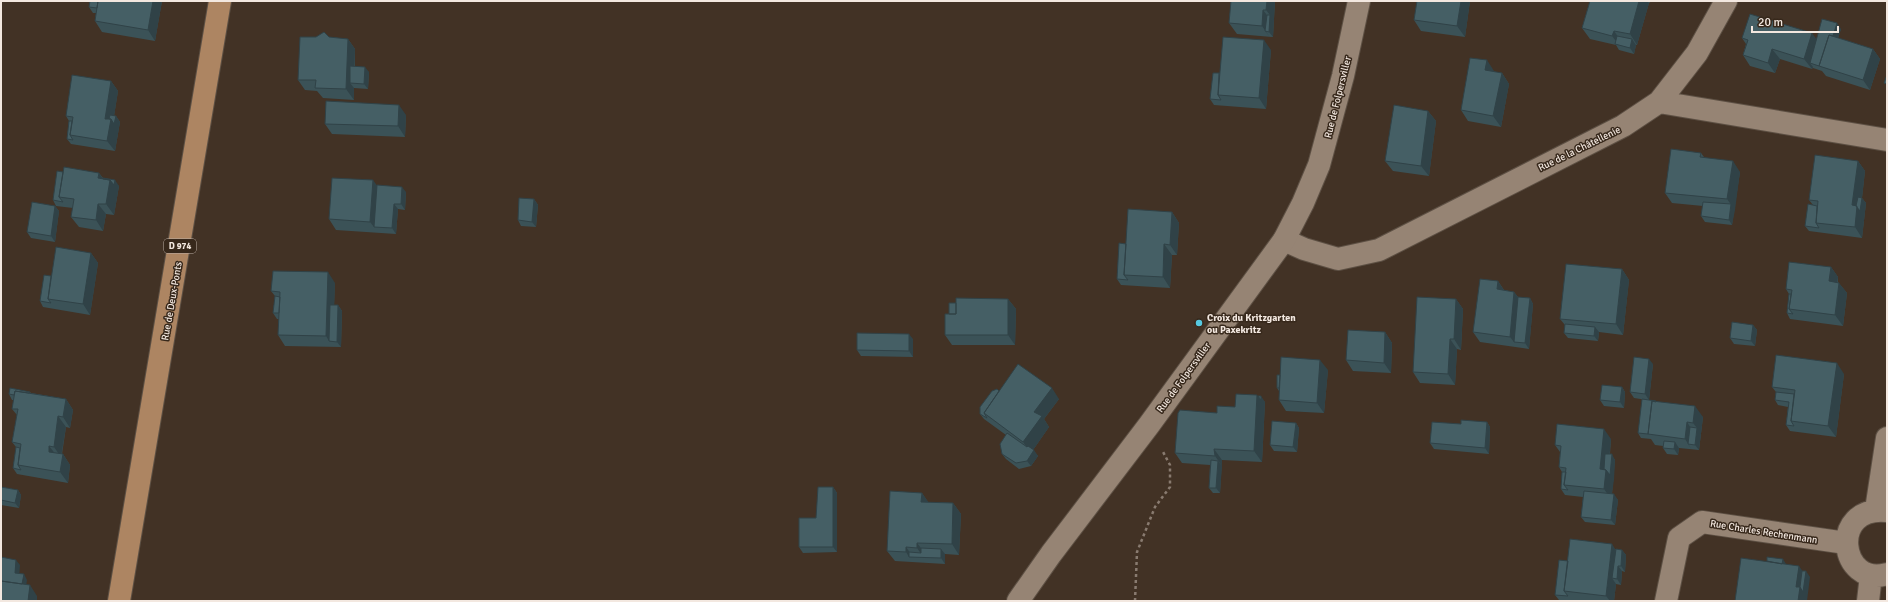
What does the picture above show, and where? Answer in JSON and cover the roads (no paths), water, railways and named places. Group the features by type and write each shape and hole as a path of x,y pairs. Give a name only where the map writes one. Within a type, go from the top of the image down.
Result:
{"main road":[{"name":"Rue de Deux-Ponts","path":"119,601 220,1"}],"street":[{"name":"Rue de Folpersviller","path":"1018,601 1051,554 1149,425 1284,240 1320,165 1343,76 1359,1"},
{"name":"Rue de la Châtellenie","path":"1284,240 1304,249 1338,259 1379,250 1623,126 1659,102 1697,53 1726,1"},
{"path":"1659,102 1887,140"},
{"path":"1868,601 1879,575 1861,571 1853,563 1848,554 1846,543 1850,527 1857,518 1865,513 1881,510 1887,438"},
{"name":"Rue Charles Rechenmann","path":"1666,601 1679,538 1702,522 1846,543"}],"place":[{"name":"Croix du Kritzgarten ou Paxekritz","path":"1199,323"}]}
